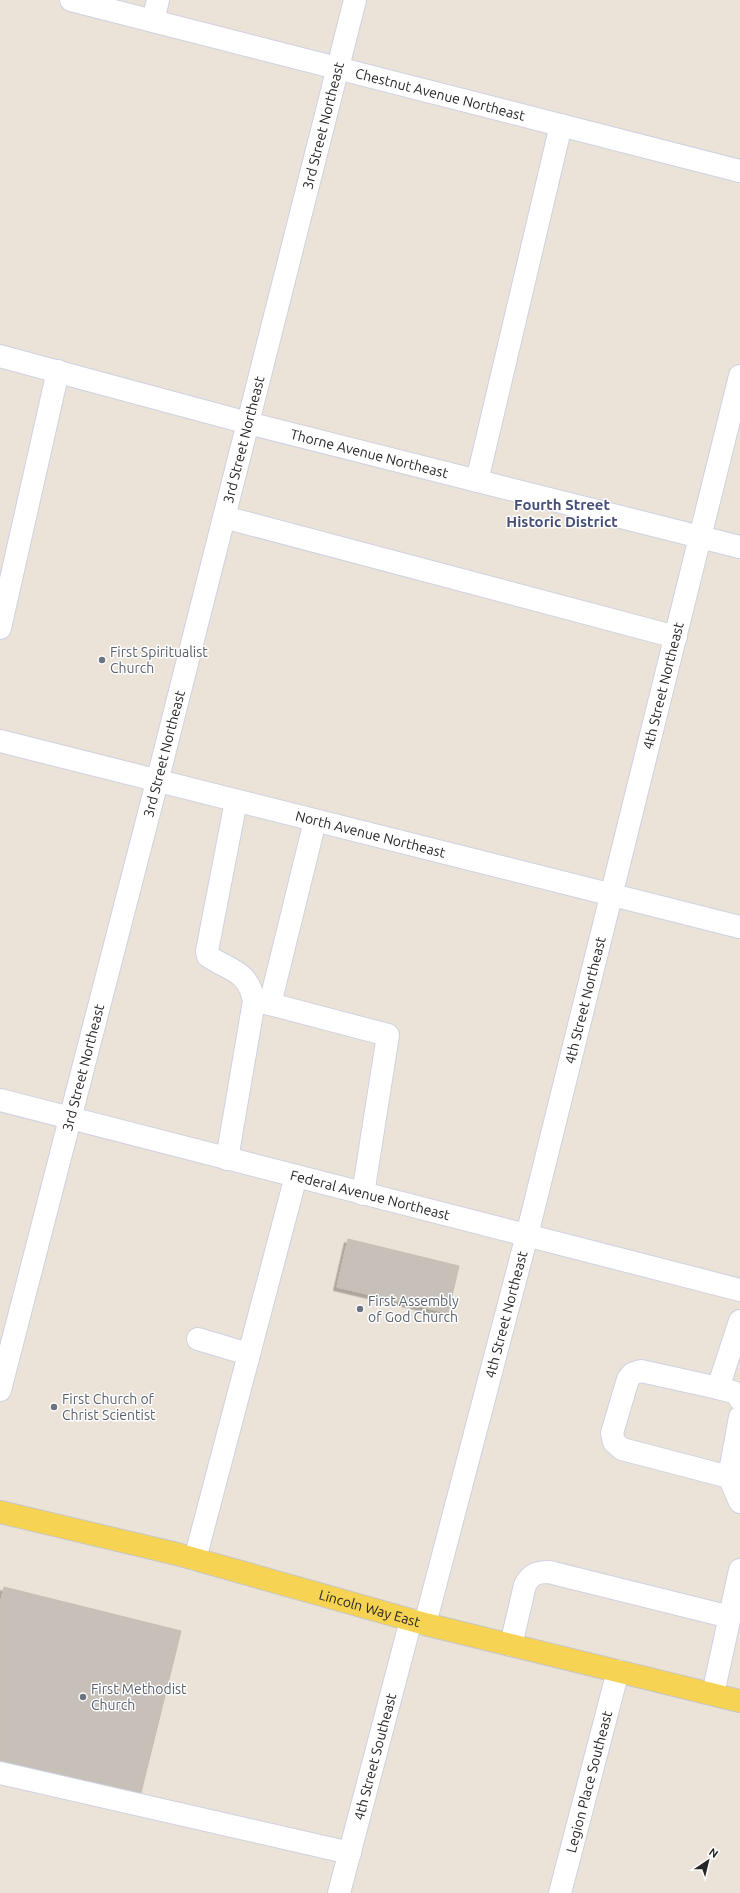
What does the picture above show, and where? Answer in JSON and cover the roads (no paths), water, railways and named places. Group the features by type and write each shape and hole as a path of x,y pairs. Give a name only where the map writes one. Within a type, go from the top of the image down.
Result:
{"main road":[{"name":"Lincoln Way East","path":"0,1512 195,1559 418,1622 740,1701"}],"street":[{"name":"Chestnut Avenue Northeast","path":"71,0 740,171"},
{"path":"153,21 158,0"},
{"name":"3rd Street Northeast","path":"0,1390 157,782 355,0"},
{"path":"477,481 561,125"},
{"name":"Thorne Avenue Northeast","path":"0,356 248,423 740,547"},
{"path":"0,628 58,371"},
{"name":"4th Street Northeast","path":"418,1622 527,1235 740,376"},
{"path":"224,517 676,637"},
{"name":"North Avenue Northeast","path":"0,741 157,782 740,927"},
{"path":"236,801 207,951 208,956 230,967 246,980 262,1003 388,1035 363,1194"},
{"path":"226,1159 262,1003 315,821"},
{"name":"Federal Avenue Northeast","path":"0,1100 740,1290"},
{"path":"195,1559 296,1176"},
{"path":"718,1388 740,1321"},
{"path":"198,1340 248,1354"},
{"path":"729,1477 622,1450 614,1442 612,1433 628,1379 632,1374 641,1371 733,1392 739,1396 740,1399"},
{"path":"740,1417 729,1477 740,1502"},
{"path":"713,1694 740,1570"},
{"path":"511,1645 525,1585 530,1576 539,1572 549,1572 730,1617"},
{"name":"4th Street Southeast","path":"340,1893 350,1853 418,1622"},
{"name":"Legion Place Southeast","path":"560,1893 618,1671"},
{"path":"0,1773 350,1853"}],"place":[{"name":"First Spiritualist Church","path":"102,660"},
{"name":"First Assembly of God Church","path":"360,1309"},
{"name":"First Church of Christ Scientist","path":"54,1407"},
{"name":"First Methodist Church","path":"83,1697"}],"district":[{"name":"Fourth Street Historic District","path":"562,512"}]}
